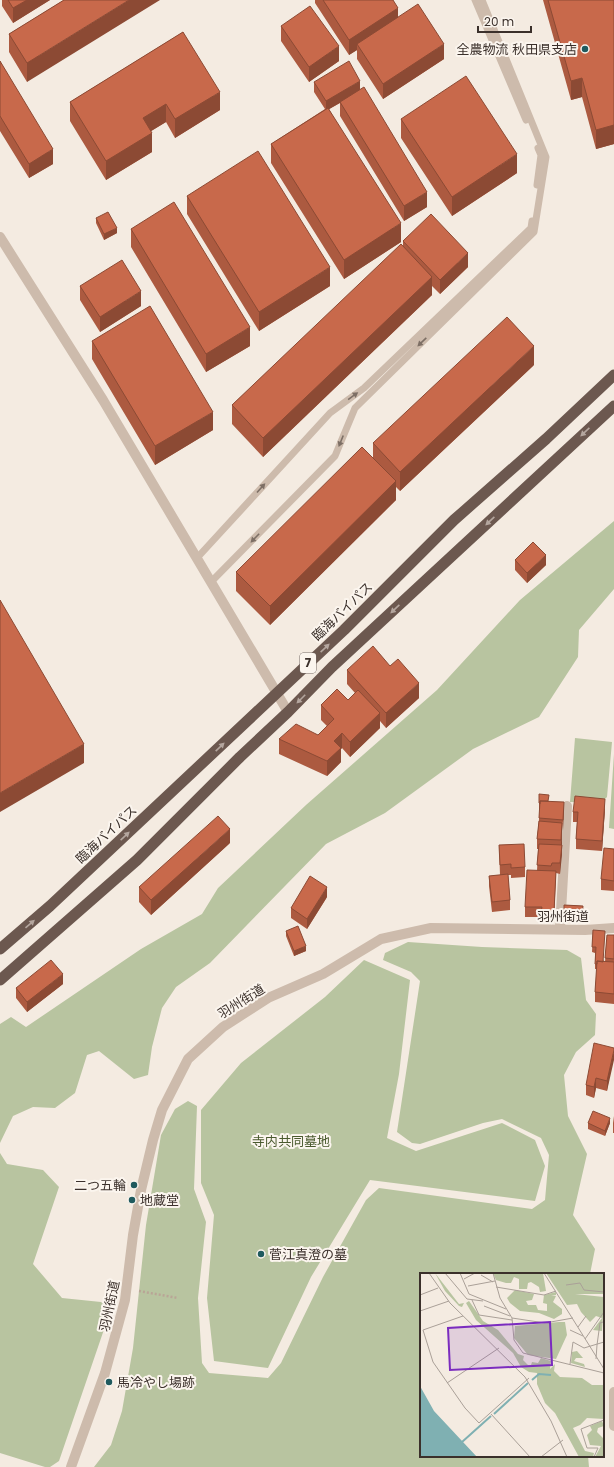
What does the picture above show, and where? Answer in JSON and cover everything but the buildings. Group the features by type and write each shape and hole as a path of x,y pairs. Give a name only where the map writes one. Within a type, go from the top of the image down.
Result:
{"highway":[{"name":"臨海バイパス","path":"0,949 50,906 344,630 454,520 546,439 614,375"},
{"name":"7","path":"0,980 137,860 338,662 614,406"}],"street":[{"path":"0,237 103,400 288,712"},
{"path":"560,929 568,806"},
{"name":"羽州街道","path":"71,1467 110,1358 125,1300 133,1235 141,1190 153,1140 162,1110 188,1059 223,1027 268,998 323,974 381,939 432,928 585,930 614,928"},
{"path":"614,1392 614,1426"}],"lane":[{"path":"197,558 330,413 364,388 531,228 541,155 475,0"},
{"path":"211,582 335,456 354,408 534,232 546,157 482,0"}],"path":[{"path":"127,1289 178,1298"}],"green space":[{"path":"614,521 614,589 579,630 578,657 539,717 473,749 385,813 326,844 210,963 176,987 162,1008 152,1047 148,1075 134,1079 99,1051 87,1055 75,1093 55,1108 33,1107 13,1116 0,1143 0,1024 11,1017 26,1027 141,949 202,914 218,888 306,805 437,690 520,600"},
{"path":"575,738 612,742 607,797 601,803 570,802"},
{"path":"614,754 614,829 609,828"},
{"path":"408,942 482,947 567,950 581,958 586,1000 596,1014 595,1035 576,1052 564,1075 568,1116 587,1154 573,1215 595,1249 590,1273 420,1273 420,1457 588,1457 589,1467 94,1467 111,1445 122,1411 133,1348 146,1225 161,1135 175,1109 188,1101 197,1106 194,1189 206,1222 198,1298 202,1363 209,1373 268,1378 281,1363 323,1277 366,1200 379,1188 532,1209 545,1200 549,1155 541,1138 502,1119 483,1123 420,1144 412,1143 397,1132 420,981 411,972 383,960 385,953"},
{"name":"寺内共同墓地","path":"364,960 410,980 399,1074 387,1138 416,1151 502,1123 535,1140 545,1166 535,1201 370,1180 311,1277 268,1368 214,1361 207,1298 214,1215 201,1183 201,1110 241,1063 325,997"},
{"path":"0,1153 7,1164 43,1170 59,1187 33,1264 62,1298 101,1302 111,1309 59,1461 50,1467 45,1467 0,1453"}],"place":[{"name":"全農物流 秋田県支店","path":"585,49"},
{"name":"二つ五輪","path":"134,1185"},
{"name":"地蔵堂","path":"132,1200"},
{"name":"菅江真澄の墓","path":"261,1254"},
{"name":"馬冷やし場跡","path":"109,1382"}]}
